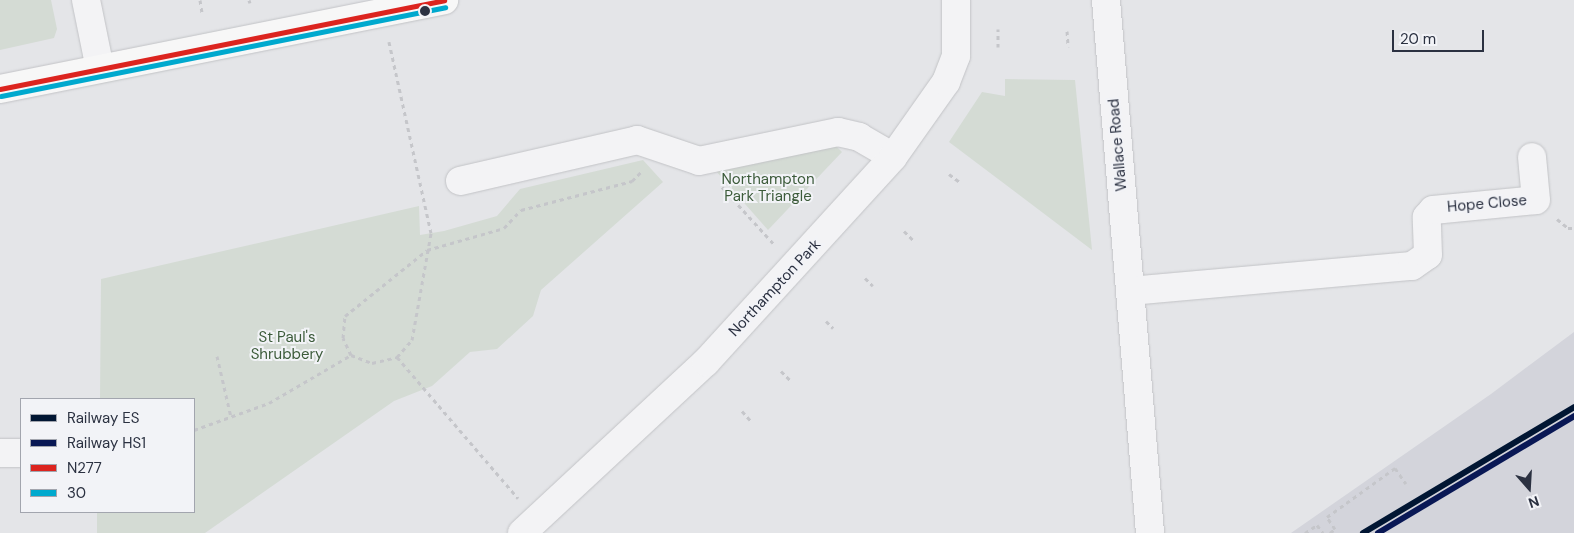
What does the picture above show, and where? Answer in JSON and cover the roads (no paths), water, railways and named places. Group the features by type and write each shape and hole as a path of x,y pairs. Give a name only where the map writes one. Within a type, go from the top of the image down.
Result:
{"main road":[{"path":"0,90 444,0"}],"street":[{"path":"86,0 100,69"},
{"name":"Northampton Park","path":"530,527 706,362 807,255 893,157 946,82 956,56 956,0"},
{"name":"Wallace Road","path":"1106,0 1150,533"},
{"path":"460,181 637,140 699,161 838,132 859,136 893,157"},
{"name":"Hope Close","path":"1130,291 1412,266 1428,255 1427,218 1433,210 1536,200 1532,157"},
{"path":"0,453 20,453"}],"rail line":[{"name":"ES","path":"1363,533 1574,407"},
{"name":"HS1","path":"1378,533 1574,416"}],"park label":[{"name":"Northampton Park Triangle","path":"768,188"},
{"name":"St Paul's Shrubbery","path":"287,346"}]}
